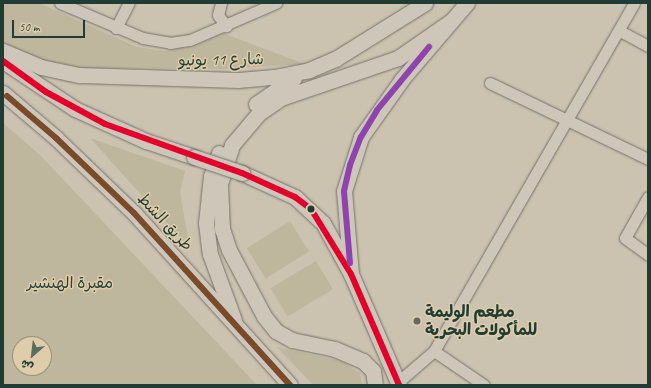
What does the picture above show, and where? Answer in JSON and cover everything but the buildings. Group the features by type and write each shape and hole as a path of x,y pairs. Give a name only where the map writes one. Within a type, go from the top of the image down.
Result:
{"highway":[{"name":"شارع 11 يونيو","path":"3,51 41,67 80,75 238,80 309,70 375,37 425,3"},
{"path":"351,274 344,191 360,137 402,79 467,3"},
{"path":"375,385 373,371 364,361 335,348 292,340 276,331 264,316 229,250 222,229 220,184 232,145 259,113 281,98 398,58 451,21"},
{"path":"3,61 81,112 146,141 242,173 295,197 311,209 351,274 398,384"},
{"path":"238,330 210,254 206,223 211,176 222,146 251,108 276,88 309,70"},
{"name":"طريق الشط","path":"3,93 56,138 134,213 238,330 290,385"}],"street":[{"path":"60,3 116,28 170,43 190,40 226,26 276,3"},
{"path":"116,28 129,3"},
{"path":"221,3 218,15 226,26"},
{"path":"398,384 434,351 570,120 634,3"},
{"path":"620,31 648,46"},
{"path":"490,83 570,120 648,159"},
{"path":"648,197 625,238 648,255"},
{"path":"434,351 484,385"}],"green space":[{"path":"3,3 39,3 137,47 165,51 200,43 223,33 304,64 226,69 82,68 43,61 3,43"},
{"name":"مقبرة الهنشير","path":"3,123 41,156 257,385 3,385"},
{"path":"90,138 185,171 180,192 190,249"},
{"path":"290,221 309,252 266,279 247,248"},
{"path":"316,261 333,289 288,317 271,288"},
{"path":"277,347 341,361 360,373 362,385 313,385"}],"transit line":[{"path":"350,263 344,191 350,165 361,137 377,110 429,47"},
{"path":"3,61 46,92 105,124 242,173 295,197 311,209 351,274 399,385"},
{"path":"7,96 56,138 134,213 290,385"}],"place":[{"name":"مطعم الوليمة للمأكولات البحرية","path":"417,321"}]}
